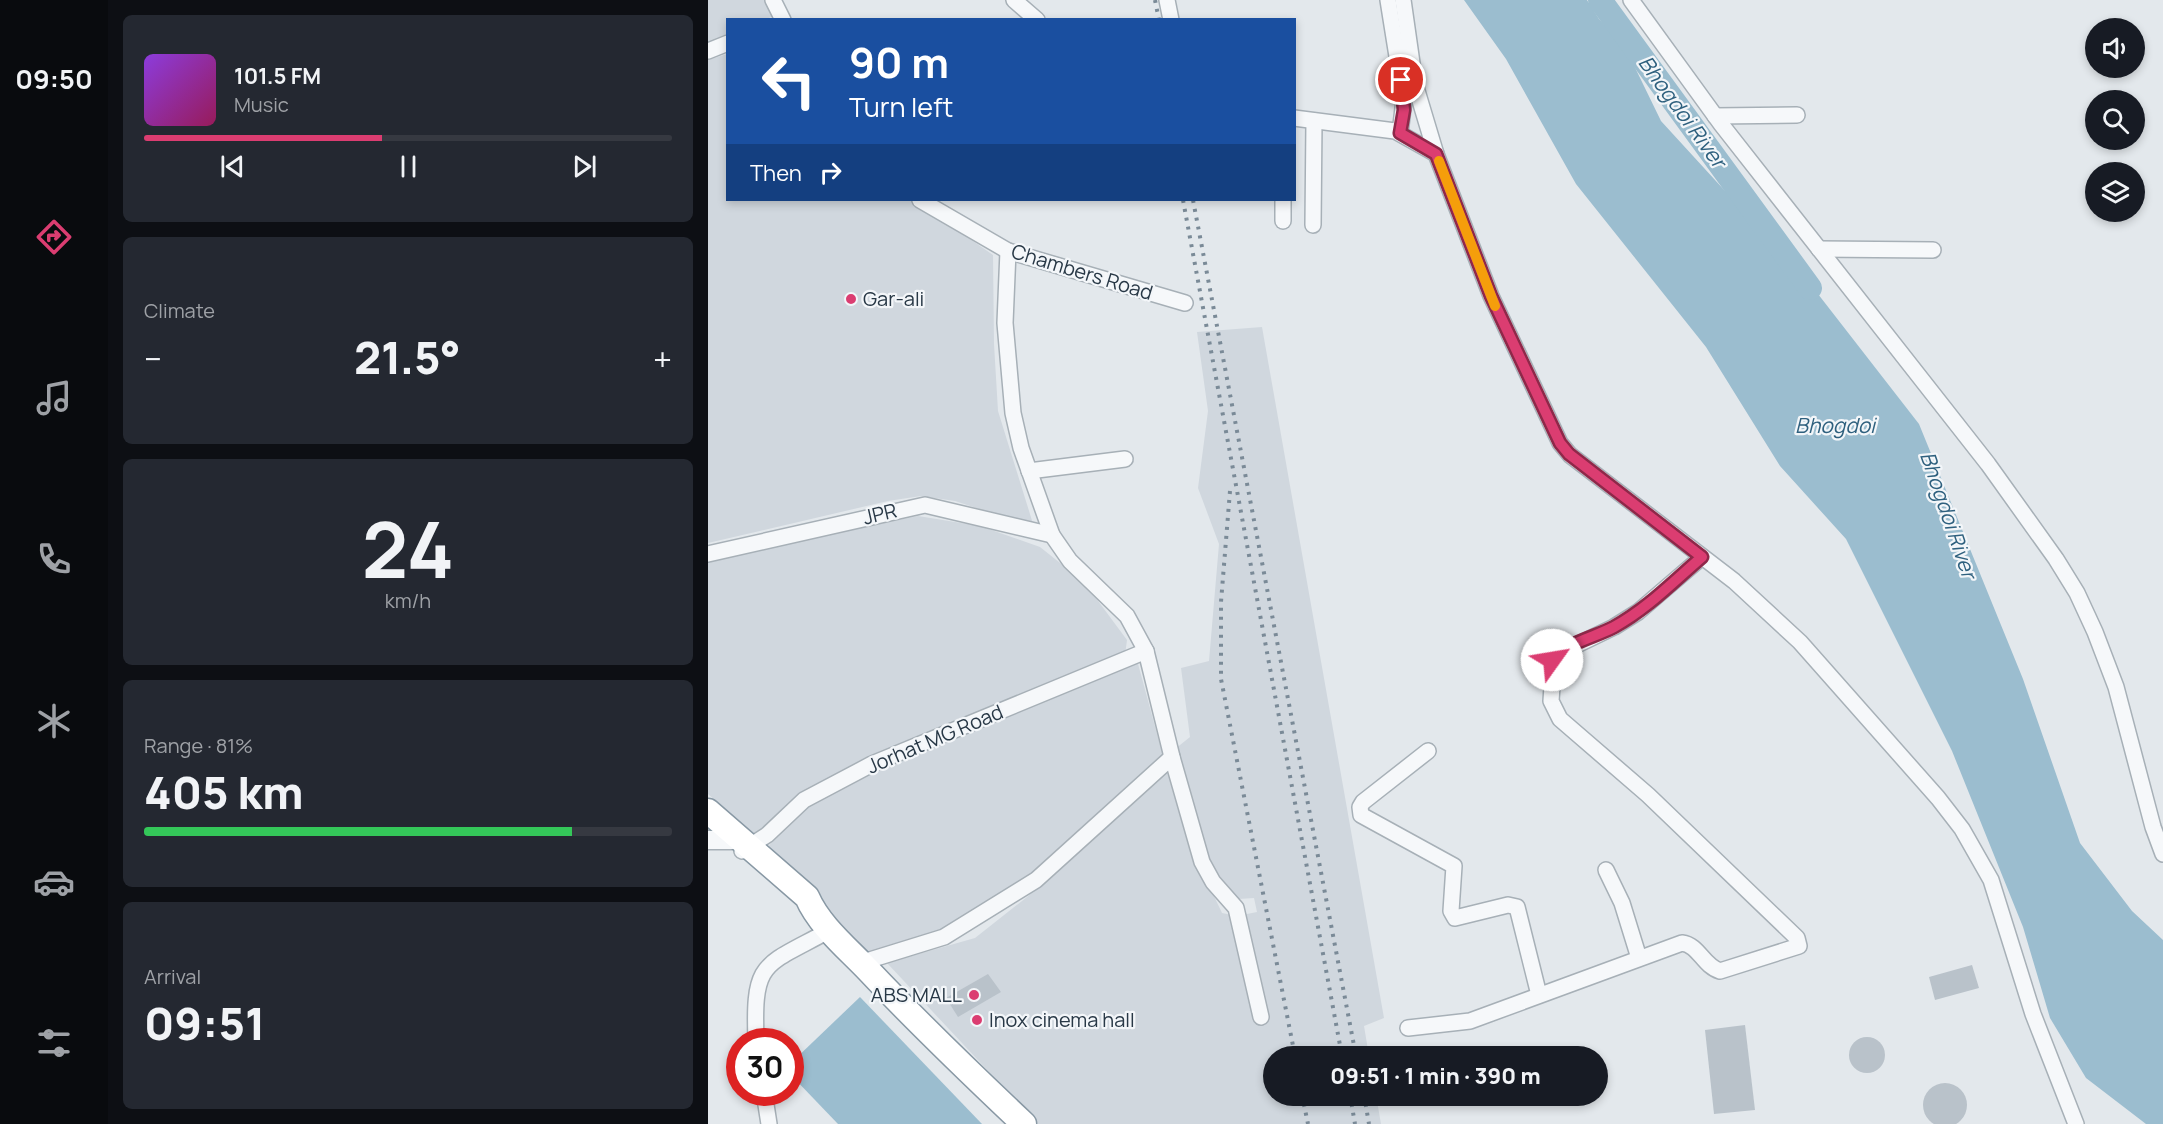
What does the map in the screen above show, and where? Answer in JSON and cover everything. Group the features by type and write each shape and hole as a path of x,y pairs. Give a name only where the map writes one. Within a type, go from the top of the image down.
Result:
{"highway":[{"path":"708,811 728,841 807,897 813,911 860,963 926,1031 1024,1124"}],"street":[{"path":"772,0 782,18"},
{"path":"1014,0 1035,18"},
{"path":"1167,0 1171,18"},
{"path":"1388,0 1404,100 1400,133"},
{"path":"1402,0 1414,84 1436,154 1491,296 1560,443 1569,454 1734,581 1800,642 1938,798 1962,829 1991,880 2033,1014 2076,1124"},
{"path":"1631,0 1715,116 1988,464 2056,558 2077,593 2095,632 2125,714 2150,818 2163,854"},
{"path":"708,51 726,44"},
{"path":"1715,116 1797,115"},
{"path":"1296,118 1400,133 1436,154"},
{"path":"1313,225 1314,122"},
{"name":"Chambers Road","path":"922,201 1008,251 1185,303"},
{"path":"1283,201 1283,221"},
{"path":"1819,249 1933,250"},
{"path":"1008,251 1005,323 1017,435 1052,536 1070,561 1127,616 1146,651 1172,757 1206,870 1236,908 1262,1017"},
{"path":"1029,471 1125,459"},
{"name":"JPR","path":"708,554 925,505 1052,536"},
{"path":"1408,1028 1470,1021 1675,945 1688,944 1707,965 1720,971 1798,946 1797,938 1707,850 1560,719 1552,707 1554,656 1614,627 1638,612 1702,557"},
{"name":"Jorhat MG Road","path":"728,841 767,835 804,800 872,764 1146,651"},
{"path":"1428,751 1363,802 1360,807 1361,815 1454,866 1451,911 1455,918 1508,905 1516,907 1539,995"},
{"path":"860,963 944,937 1036,880 1172,757"},
{"path":"1606,870 1622,903 1639,958"},
{"path":"756,1028 756,987 763,970 771,962 830,930"},
{"path":"766,1106 769,1124"}],"shaded area":[{"path":"708,0 766,0 774,16 726,18 726,34 708,41"},
{"name":"Gar-ali","path":"726,54 726,201 915,201 993,255 994,344 998,411 1034,527 955,501 921,496 888,501 708,543 708,60"},
{"path":"1262,327 1384,1018 1364,1026 1367,1046 1263,1046 1263,1106 1378,1106 1381,1124 1038,1124 887,963 975,938 1027,897 1168,773 1195,856 1222,913 1237,916 1257,912 1254,898 1239,899 1205,859 1175,749 1190,737 1181,668 1209,661 1219,544 1198,488 1208,411 1197,332"},
{"path":"918,516 980,526 1040,547 1084,582 1127,640 1125,655 942,727 821,783 798,795 755,836 708,794 708,563 772,546"},
{"path":"1137,660 1163,756 999,903 933,935 867,952 766,849 806,804 914,751"}],"water":[{"name":"Bhogdoi","path":"1464,0 1587,0 1599,19 1625,47 1661,121 1811,285 1919,424 2023,679 2080,843 2132,911 2163,940 2163,1124 2146,1124 2086,1078 2050,1018 2023,927 1952,751 1846,539 1780,466 1706,347 1576,184 1506,59"},
{"path":"860,997 982,1124 838,1124 804,1089 804,1051"}],"building":[{"path":"1972,965 1979,988 1935,1000 1929,977"},
{"name":"ABS MALL","path":"988,974 1001,992 958,1017 946,998"},
{"path":"1745,1025 1755,1110 1714,1114 1705,1030"},
{"path":"1867,1037 1880,1042 1885,1055 1880,1068 1867,1073 1854,1068 1849,1055 1854,1042"},
{"path":"1936,1084 1954,1084 1966,1096 1966,1114 1955,1125 1935,1125 1924,1114 1924,1096"}],"waterway":[{"name":"Bhogdoi River","path":"1600,0 1810,288"}],"railway":[{"path":"1155,0 1159,18"},
{"path":"1183,201 1340,1046"},
{"path":"1193,201 1354,1046"},
{"path":"1230,491 1221,602 1221,679 1293,1046"},
{"path":"1304,1106 1308,1124"},
{"path":"1352,1106 1355,1124"},
{"path":"1366,1106 1369,1124"}],"slow traffic":[{"path":"1439,161 1495,306"}],"place":[{"name":"Gar-ali","path":"851,299"},
{"name":"ABS MALL","path":"974,995"},
{"name":"Inox cinema hall","path":"977,1020"}],"route":[{"path":"1401,80 1404,110 1400,133 1436,154 1491,296 1560,443 1569,454 1702,557 1638,612 1614,627 1559,652 1552,660"}]}
